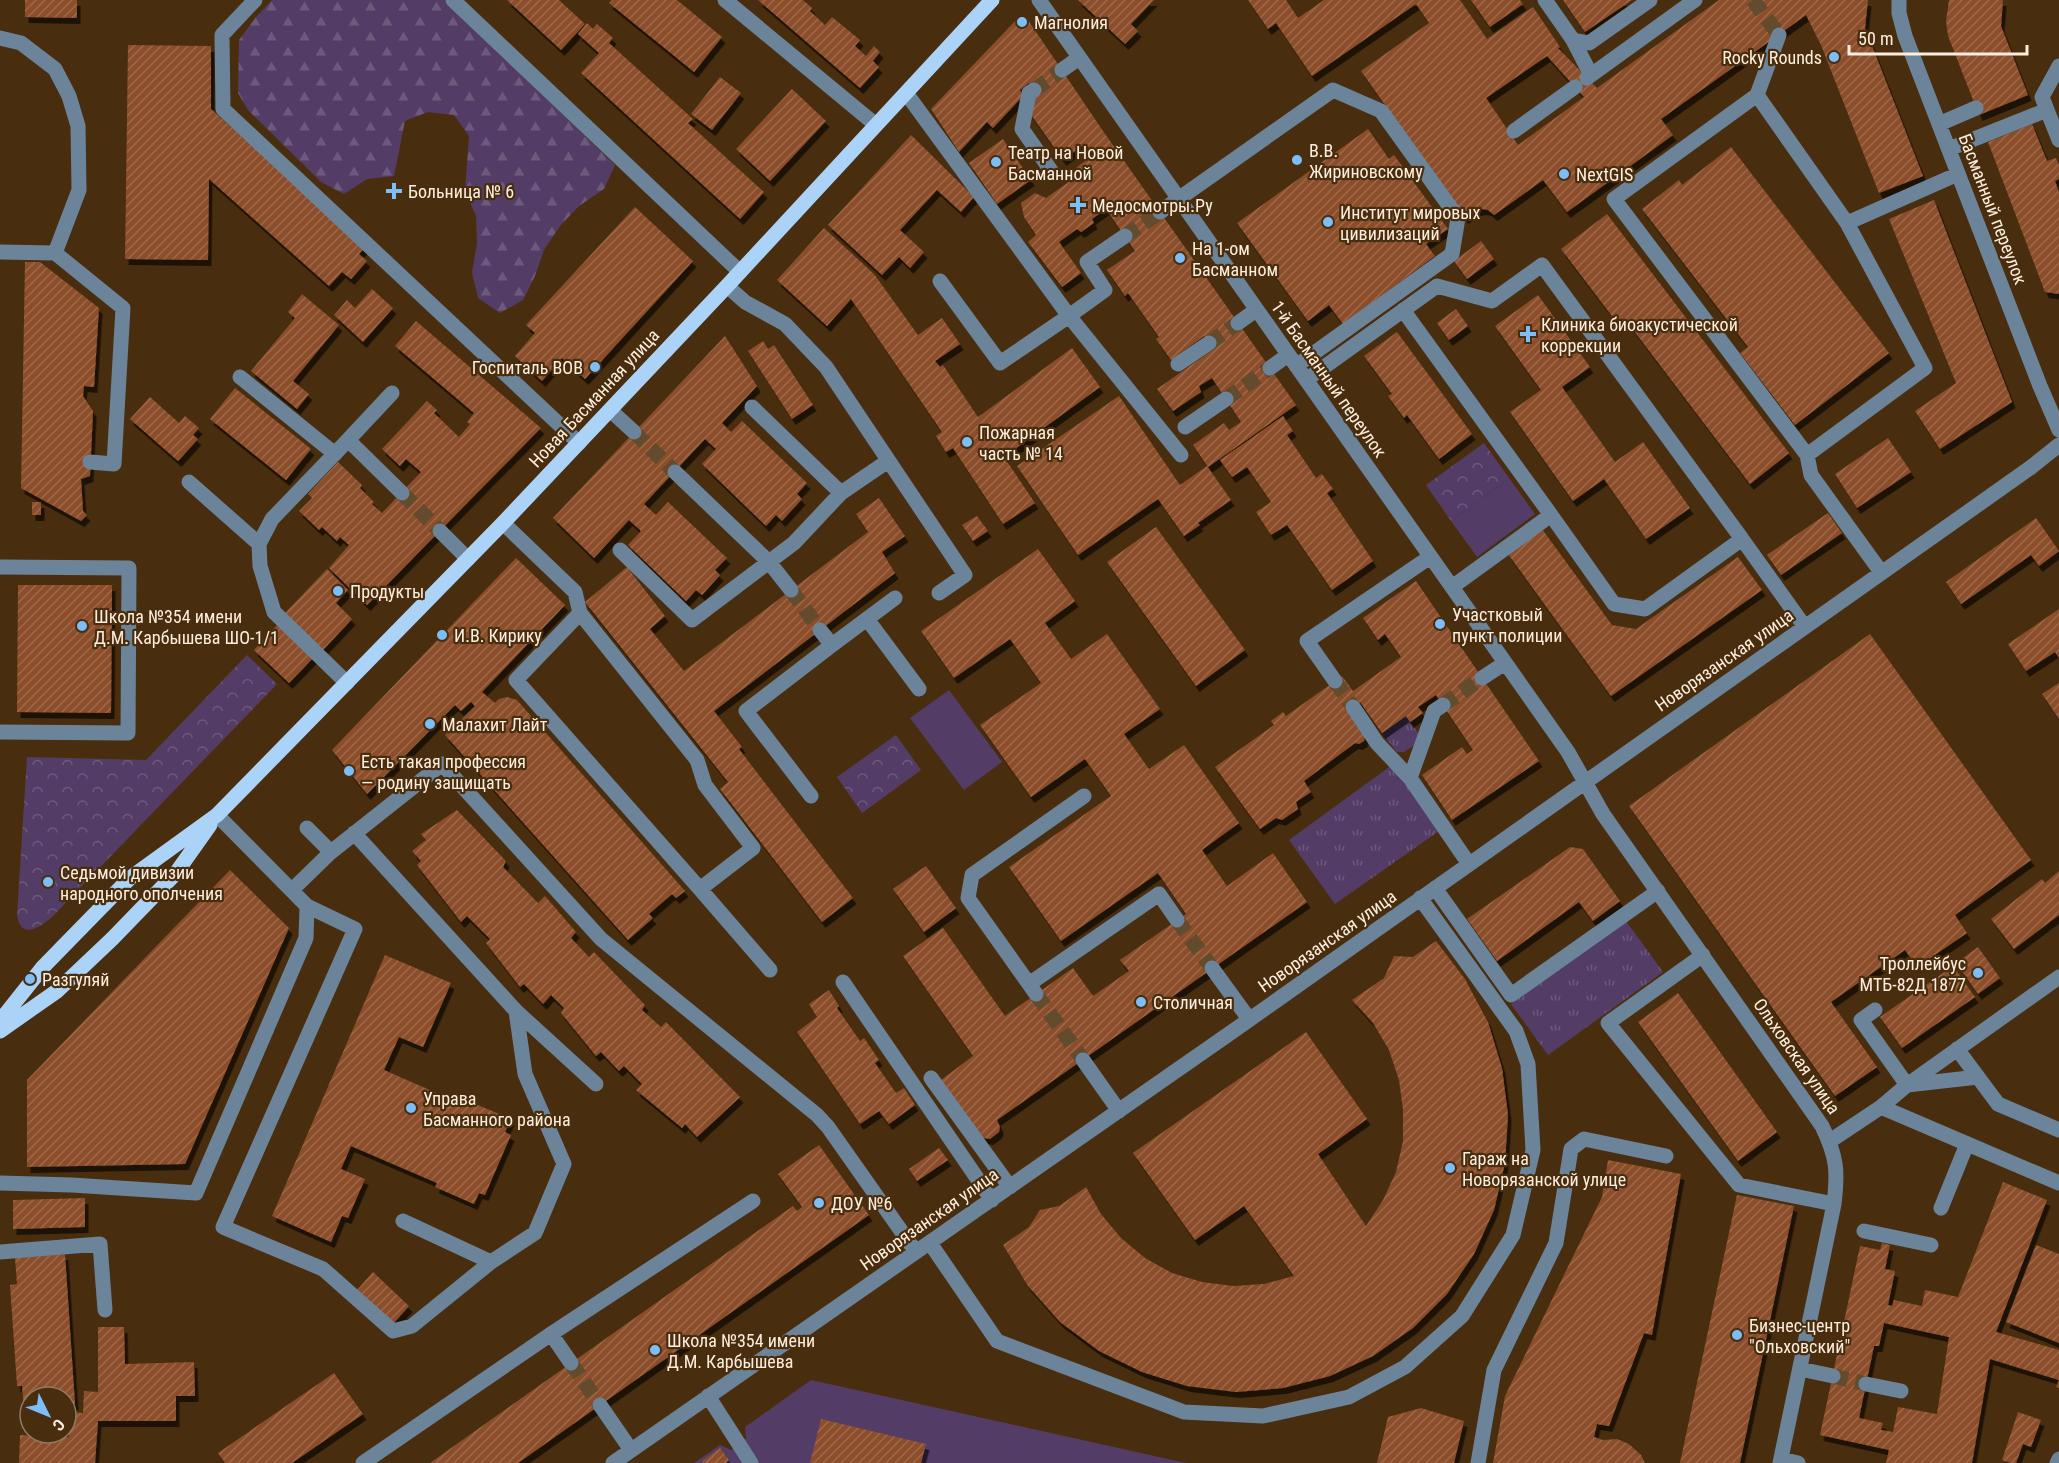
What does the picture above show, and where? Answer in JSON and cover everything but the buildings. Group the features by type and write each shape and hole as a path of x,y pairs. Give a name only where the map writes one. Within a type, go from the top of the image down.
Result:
{"main road":[{"name":"Новая Басманная улица","path":"0,1031 57,991 176,873 217,815 579,443 992,0"},
{"name":"Новая Басманная улица","path":"0,1021 43,967 130,878 217,815"}],"street":[{"path":"255,0 222,35 223,109 579,443"},
{"path":"453,0 740,272"},
{"path":"725,0 876,125"},
{"name":"1-й Басманный переулок","path":"1040,0 1568,752 1584,782"},
{"path":"1545,0 1573,40 1584,80"},
{"path":"1573,40 1589,43 1650,0"},
{"path":"1514,131 1695,0"},
{"name":"Басманный переулок","path":"1899,0 1899,13 1905,36 2059,430"},
{"path":"1779,35 1757,95 1614,199 1808,455 1811,475 1881,572"},
{"path":"0,38 21,43 56,69 69,96 78,126 79,190 55,253"},
{"path":"1062,70 1079,58"},
{"path":"2059,66 2042,97 2059,140"},
{"path":"1034,90 1029,93 1022,129 1052,172"},
{"path":"1160,212 1333,90 1381,111 1458,218 1452,254 1292,361 1270,368"},
{"path":"906,93 1069,316 1181,455"},
{"path":"1757,95 1847,223 1925,368 1808,455"},
{"path":"1939,124 1976,108"},
{"path":"1949,149 2047,110"},
{"path":"1847,223 1958,174"},
{"path":"939,281 1000,363 1105,290 1087,262 1125,236"},
{"path":"0,252 55,253 123,308 114,464 90,462"},
{"path":"1306,380 1437,286 1492,301 1542,265 1805,627"},
{"path":"727,286 745,302 785,324 826,367 965,574 939,593"},
{"path":"1238,322 1256,309"},
{"path":"1403,310 1614,604 1645,609 1742,539"},
{"path":"1179,364 1209,343"},
{"path":"240,376 335,454"},
{"path":"347,683 274,612 260,566 259,544 272,519 392,393"},
{"path":"1185,427 1226,399"},
{"path":"752,407 841,493"},
{"path":"610,410 634,432"},
{"path":"348,440 402,493"},
{"name":"Новорязанская улица","path":"613,1463 1119,1111 2030,468 2059,445"},
{"path":"620,550 692,620 794,543 841,493 888,461"},
{"path":"675,472 769,562 791,590"},
{"path":"189,482 259,544"},
{"path":"1452,587 1551,515"},
{"path":"502,523 574,592 580,613 697,760 705,785 753,848 700,889"},
{"path":"440,531 468,559"},
{"path":"1335,681 1308,641 1431,557"},
{"path":"0,567 129,568 128,733 0,732"},
{"path":"811,796 747,711 895,598"},
{"path":"580,613 516,680 770,970"},
{"path":"867,619 919,689"},
{"path":"820,630 832,645"},
{"path":"1482,678 1505,663"},
{"path":"1410,778 1434,711 1443,705"},
{"path":"1353,707 1377,742 1410,778 1469,864"},
{"path":"292,890 331,852 442,764 601,939 823,1121 916,1252"},
{"name":"Ольховская улица","path":"1584,782 1603,814 1814,1113 1830,1141 1837,1172 1834,1204 1780,1461"},
{"path":"1084,796 972,875 968,898 1032,989 1159,894 1177,920"},
{"path":"217,815 307,906 355,928 224,1227 323,1269 393,1331 412,1326 491,1262 535,1233 564,1164 525,1074 516,1011"},
{"path":"307,828 331,852"},
{"path":"354,833 516,1011 596,1084"},
{"path":"1435,888 1511,995 1658,891"},
{"path":"930,1243 997,1341 1184,1412 1263,1416 1349,1396 1405,1367 1462,1316 1513,1234 1533,1150 1528,1064 1516,1031 1420,898"},
{"path":"0,1183 196,1193 306,938 307,906"},
{"path":"1703,955 1608,1023 1739,1185 1834,1204"},
{"path":"1212,968 1249,1019"},
{"path":"1830,1141 1881,1107 1907,1085 2059,977"},
{"path":"843,982 992,1200"},
{"path":"1875,1010 1861,1020 1907,1085"},
{"path":"1957,1049 1998,1104 2059,1130"},
{"path":"1083,1060 1119,1111"},
{"path":"1907,1085 1978,1077"},
{"path":"931,1078 1010,1187"},
{"path":"1881,1107 2059,1183"},
{"path":"1478,1463 1494,1370 1556,1243 1571,1149 1584,1139 1666,1156"},
{"path":"1941,1208 1967,1144"},
{"path":"363,1463 551,1334 753,1201"},
{"path":"403,1221 491,1262"},
{"path":"1864,1230 1931,1245"},
{"path":"0,1252 100,1244 105,1310"},
{"path":"551,1334 571,1363"},
{"path":"1800,1369 1833,1376"},
{"path":"1866,1384 1901,1391"},
{"path":"708,1396 751,1463"},
{"path":"600,1405 631,1450"},
{"path":"2056,1463 2059,1459"},
{"path":"1780,1461 1798,1463"}],"green space":[{"path":"272,0 445,0 615,165 604,189 579,206 560,226 544,250 523,300 500,313 478,298 472,272 477,244 476,216 465,191 469,136 454,115 428,112 405,121 394,176 367,179 344,194 321,182 248,110 238,93 239,40"},
{"path":"1484,443 1509,478 1451,521 1426,485"},
{"path":"1509,478 1535,514 1477,557 1451,521"},
{"path":"247,655 277,684 52,917 31,930 22,927 17,915 27,757 146,760"},
{"path":"949,690 1002,762 964,790 910,718"},
{"path":"1406,716 1419,734 1419,742 1404,752 1397,752 1382,733"},
{"path":"896,735 921,770 862,813 837,777"},
{"path":"1392,765 1439,831 1335,904 1289,840"},
{"path":"1626,921 1663,972 1548,1055 1511,1004"},
{"path":"811,1380 1186,1463 694,1463 720,1445 731,1450 746,1439 745,1427"}],"tunnel":[{"path":"1753,0 1779,35"},
{"path":"1034,90 1062,70"},
{"path":"1125,236 1160,212"},
{"path":"1209,343 1238,323"},
{"path":"1226,399 1270,368"},
{"path":"634,432 675,472"},
{"path":"402,493 440,531"},
{"path":"791,590 820,630"},
{"path":"1443,705 1482,678"},
{"path":"1335,681 1353,707"},
{"path":"1177,920 1212,968"},
{"path":"1036,994 1083,1060"},
{"path":"571,1363 600,1405"},
{"path":"1833,1376 1866,1384"}],"place":[{"name":"Магнолия","path":"1022,22"},
{"name":"Rocky Rounds","path":"1834,57"},
{"name":"В.В. Жириновскому","path":"1297,160"},
{"name":"Театр на Новой Басманной","path":"996,162"},
{"name":"NextGIS","path":"1564,174"},
{"name":"Больница № 6","path":"394,191"},
{"name":"Медосмотры.Ру","path":"1078,205"},
{"name":"Институт мировых цивилизаций","path":"1328,222"},
{"name":"На 1-ом Басманном","path":"1180,258"},
{"name":"Клиника биоакустической коррекции","path":"1528,334"},
{"name":"Госпиталь ВОВ","path":"595,367"},
{"name":"Пожарная часть № 14","path":"967,442"},
{"name":"Продукты","path":"338,591"},
{"name":"Участковый пункт полиции","path":"1440,624"},
{"name":"Школа №354 имени Д.М. Карбышева ШО-1/1","path":"82,626"},
{"name":"И.В. Кирику","path":"442,635"},
{"name":"Малахит Лайт","path":"430,724"},
{"name":"Есть такая профессия — родину защищать","path":"349,771"},
{"name":"Седьмой дивизии народного ополчения","path":"48,882"},
{"name":"Троллейбус МТБ-82Д 1877","path":"1978,973"},
{"name":"Разгуляй","path":"30,979"},
{"name":"Столичная","path":"1141,1002"},
{"name":"Управа Басманного района","path":"411,1108"},
{"name":"Гараж на Новорязанской улице","path":"1450,1168"},
{"name":"ДОУ №6","path":"819,1203"},
{"name":"Бизнес-центр \"Ольховский\"","path":"1737,1335"},
{"name":"Школа №354 имени Д.М. Карбышева","path":"655,1350"}]}
